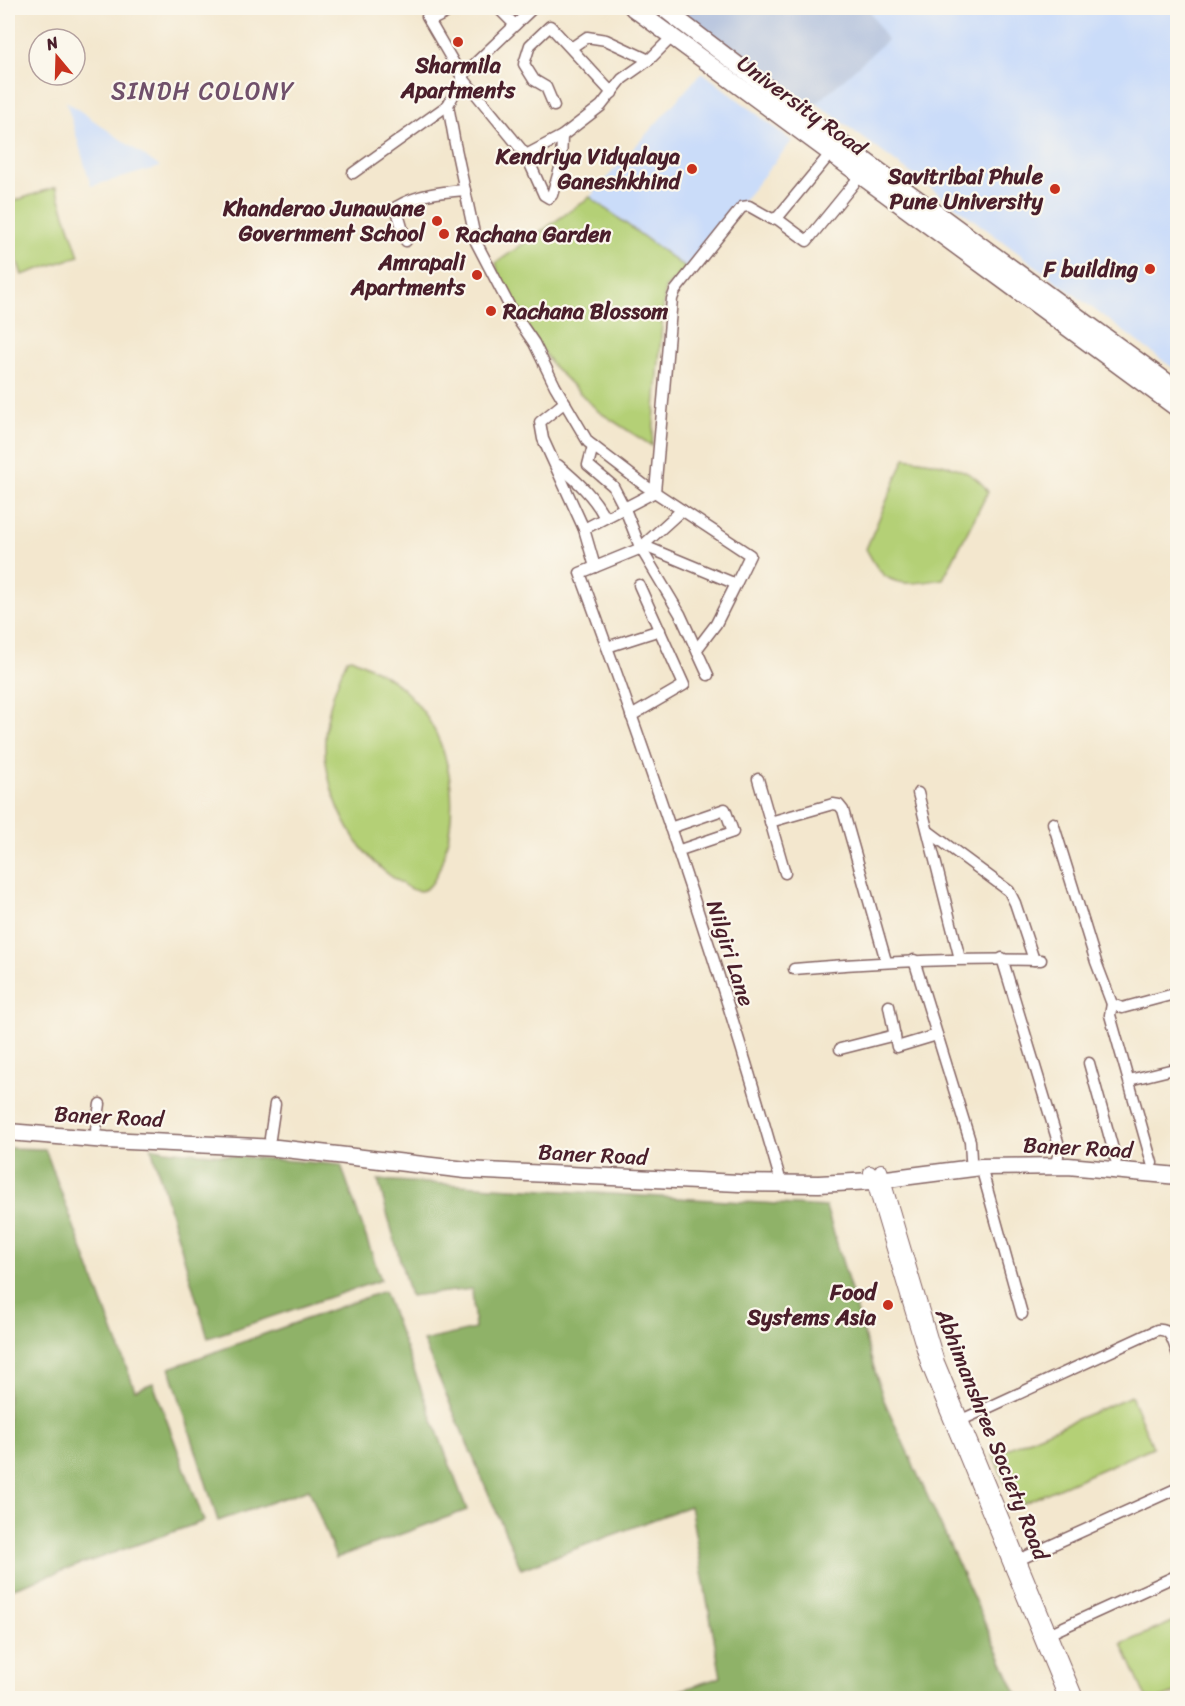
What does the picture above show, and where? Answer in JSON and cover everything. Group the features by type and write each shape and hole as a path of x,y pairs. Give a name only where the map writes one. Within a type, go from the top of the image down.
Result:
{"main road":[{"name":"University Road","path":"633,8 1178,409"},
{"name":"University Road","path":"663,8 1178,390"},
{"name":"Baner Road","path":"8,1122 270,1138 487,1165 739,1183 819,1184 976,1163 1116,1160 1178,1165"},
{"name":"Baner Road","path":"8,1132 107,1140 277,1148 466,1170 487,1165 876,1176"},
{"name":"Baner Road","path":"1057,1161 1089,1167 1178,1176"}],"street":[{"path":"498,8 515,25"},
{"path":"353,173 448,105 462,77 533,8"},
{"path":"446,13 429,19 462,77 526,155 544,195 549,198 561,165 562,136"},
{"path":"554,106 546,87 534,80 525,64 530,45 550,26 612,93"},
{"path":"571,48 587,37 606,40 650,60"},
{"path":"526,155 562,136 601,106 622,79 650,60 672,37"},
{"path":"448,105 477,242 512,311 534,343 555,386 588,442 655,492 750,555 716,624 697,649"},
{"path":"776,218 830,154"},
{"path":"655,492 673,295 743,206 749,206 770,218 776,218 807,241 860,176"},
{"path":"406,241 396,207 429,193 465,190"},
{"path":"565,402 540,422 543,440 584,529 595,567 617,559 641,546 682,510"},
{"path":"593,446 588,465 613,486 641,546 680,614 708,675"},
{"path":"554,461 582,485 598,504 605,518"},
{"path":"584,529 655,492"},
{"path":"641,546 736,584"},
{"name":"Nilgiri Lane","path":"595,567 580,573 643,744 756,1095 779,1175"},
{"path":"631,716 684,685 639,585"},
{"path":"607,648 660,630"},
{"path":"758,779 784,873"},
{"path":"918,792 960,959"},
{"path":"770,822 833,804 839,805 843,810 886,961"},
{"path":"670,828 725,809 733,832 677,851"},
{"path":"1053,823 1096,962 1112,1004 1110,1015 1152,1163"},
{"path":"794,969 886,961 1002,958 1038,960 1009,891 928,831"},
{"path":"1002,958 1058,1142 1057,1161"},
{"path":"914,960 1022,1314"},
{"path":"1112,1004 1122,1008 1178,993"},
{"path":"889,1006 897,1047 937,1035"},
{"path":"840,1049 895,1035"},
{"path":"1089,1063 1116,1160"},
{"path":"1129,1080 1178,1068"},
{"path":"96,1129 100,1104"},
{"path":"270,1138 275,1104"},
{"name":"Abhimanshree Society Road","path":"876,1176 957,1422 1045,1635 1077,1698"},
{"path":"957,1422 1157,1330 1164,1329 1170,1333 1178,1355"},
{"path":"1015,1562 1178,1488"},
{"path":"1045,1635 1178,1575"},
{"name":"Abhimanshree Society Road","path":"1045,1635 1065,1698"}],"shaded area":[{"path":"671,8 868,8 887,40 808,111"},
{"name":"Savitribai Phule Pune University","path":"688,8 1177,8 1177,371"},
{"name":"Kendriya Vidyalaya Ganeshkhind","path":"702,72 792,141 687,269 590,197"},
{"path":"66,101 160,167 91,186"}],"green space":[{"path":"56,187 79,256 22,275 8,231 8,203"},
{"path":"590,197 687,269 665,288 652,446 599,412 553,366 501,288 496,263"},
{"path":"905,458 939,463 962,470 981,483 988,492 943,579 918,583 893,580 879,570 866,549"},
{"path":"351,658 390,679 418,705 440,743 447,764 451,785 450,829 438,873 432,884 424,890 407,887 375,863 348,828 331,786 326,764 327,720 341,674 347,659"},
{"path":"151,1147 341,1165 381,1280 208,1338"},
{"path":"8,1148 45,1149 135,1390 153,1383 204,1521 8,1590"},
{"path":"378,1180 826,1207 883,1398 1019,1698 657,1698 721,1677 690,1506 521,1569 423,1341 475,1329 472,1289 410,1296"},
{"path":"384,1291 467,1510 336,1558 309,1489 218,1521 170,1368"},
{"path":"1131,1396 1153,1447 1015,1507 993,1455"},
{"path":"1177,1620 1177,1692 1162,1698 1146,1698 1122,1644"}],"place":[{"name":"Sharmila Apartments","path":"458,42"},
{"name":"Kendriya Vidyalaya Ganeshkhind","path":"692,169"},
{"name":"Savitribai Phule Pune University","path":"1055,189"},
{"name":"Khanderao Junawane Government School","path":"437,221"},
{"name":"Rachana Garden","path":"444,234"},
{"name":"F building","path":"1150,269"},
{"name":"Amrapali Apartments","path":"477,275"},
{"name":"Rachana Blossom","path":"491,311"},
{"name":"Food Systems Asia","path":"888,1305"}],"district":[{"name":"SINDH COLONY","path":"203,91"}]}
